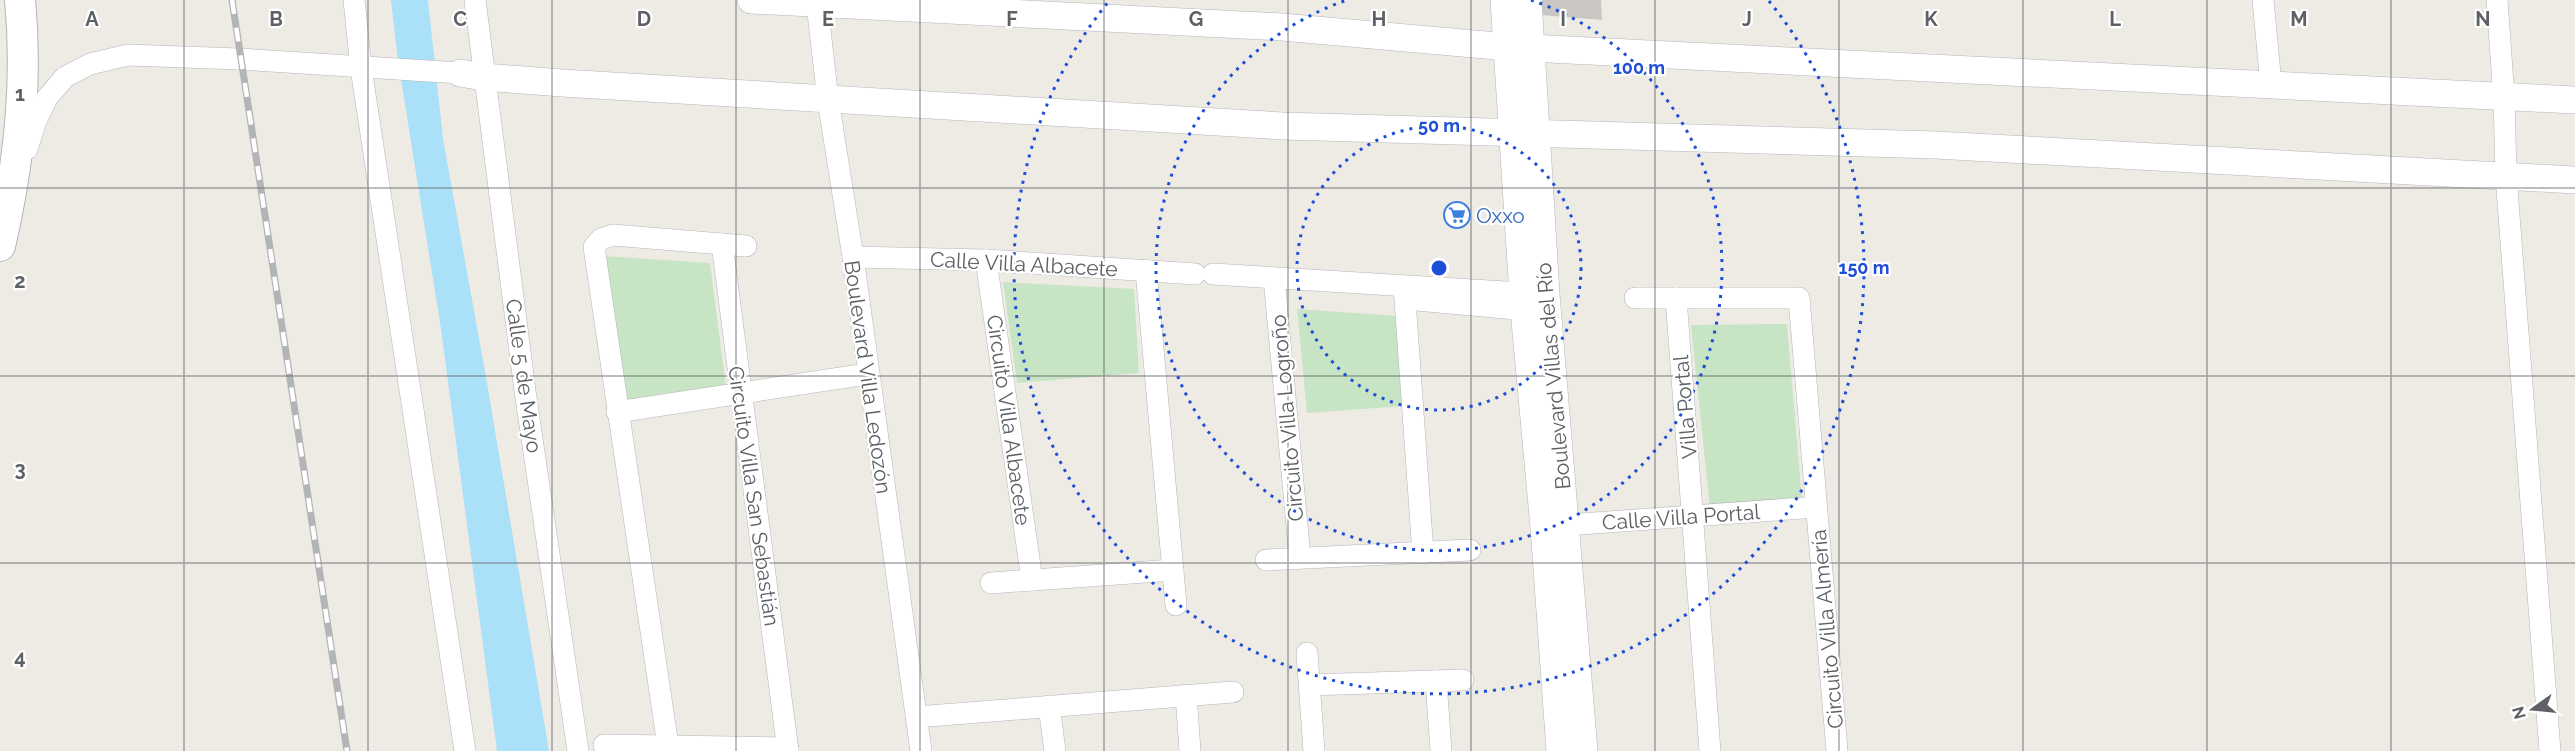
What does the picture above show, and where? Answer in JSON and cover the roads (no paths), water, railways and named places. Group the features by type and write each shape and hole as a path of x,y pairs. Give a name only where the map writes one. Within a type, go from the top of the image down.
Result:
{"main road":[{"path":"0,246 10,201 23,90 14,16"}],"street":[{"path":"354,0 361,68 465,751"},
{"name":"Calle 5 de Mayo","path":"475,0 472,75 525,391 578,751"},
{"path":"751,0 1282,27 1520,47 2575,100"},
{"name":"Boulevard Villas del Río","path":"1504,0 1520,47"},
{"name":"Boulevard Villas del Río","path":"1528,0 1520,47 1536,302 1554,526 1584,751"},
{"path":"2263,0 2271,84"},
{"path":"2497,0 2504,98 2506,176 2550,751"},
{"name":"Boulevard Villa Ledozón","path":"819,2 828,100 853,257 867,374 921,751"},
{"path":"10,201 36,121 47,98 65,77 90,64 128,55 239,59 828,100 1283,126 1936,145 2575,180"},
{"path":"668,746 594,252 597,241 613,235 746,246"},
{"name":"Circuito Villa San Sebastián","path":"604,745 788,750 722,244"},
{"name":"Calle Villa Albacete","path":"853,257 986,260 1275,278 1404,292 1536,302"},
{"name":"Circuito Villa Albacete","path":"986,260 1032,580"},
{"path":"1146,270 1176,605"},
{"name":"Circuito Villa Logroño","path":"1275,278 1300,558"},
{"path":"1404,292 1423,553"},
{"path":"1635,298 1799,298 1817,507"},
{"name":"Villa Portal","path":"1676,298 1694,516"},
{"path":"617,412 867,374"},
{"name":"Calle Villa Portal","path":"1554,526 1817,507"},
{"name":"Circuito Villa Almería","path":"1817,507 1837,751"},
{"path":"1694,516 1710,751"},
{"name":"Boulevard Villas del Río","path":"1554,526 1560,751"},
{"path":"1266,560 1470,550"},
{"path":"991,583 1173,570"},
{"path":"1307,653 1314,751"},
{"path":"1310,685 1464,680"},
{"path":"1436,681 1441,751"},
{"path":"916,717 1233,692"},
{"path":"1186,696 1190,751"},
{"path":"1049,706 1055,751"}],"water":[{"path":"391,0 428,0 443,139 549,751 497,751 441,329 398,61"}],"railway":[{"path":"232,0 347,751"}],"place":[{"name":"Oxxo","path":"1457,215"}]}
